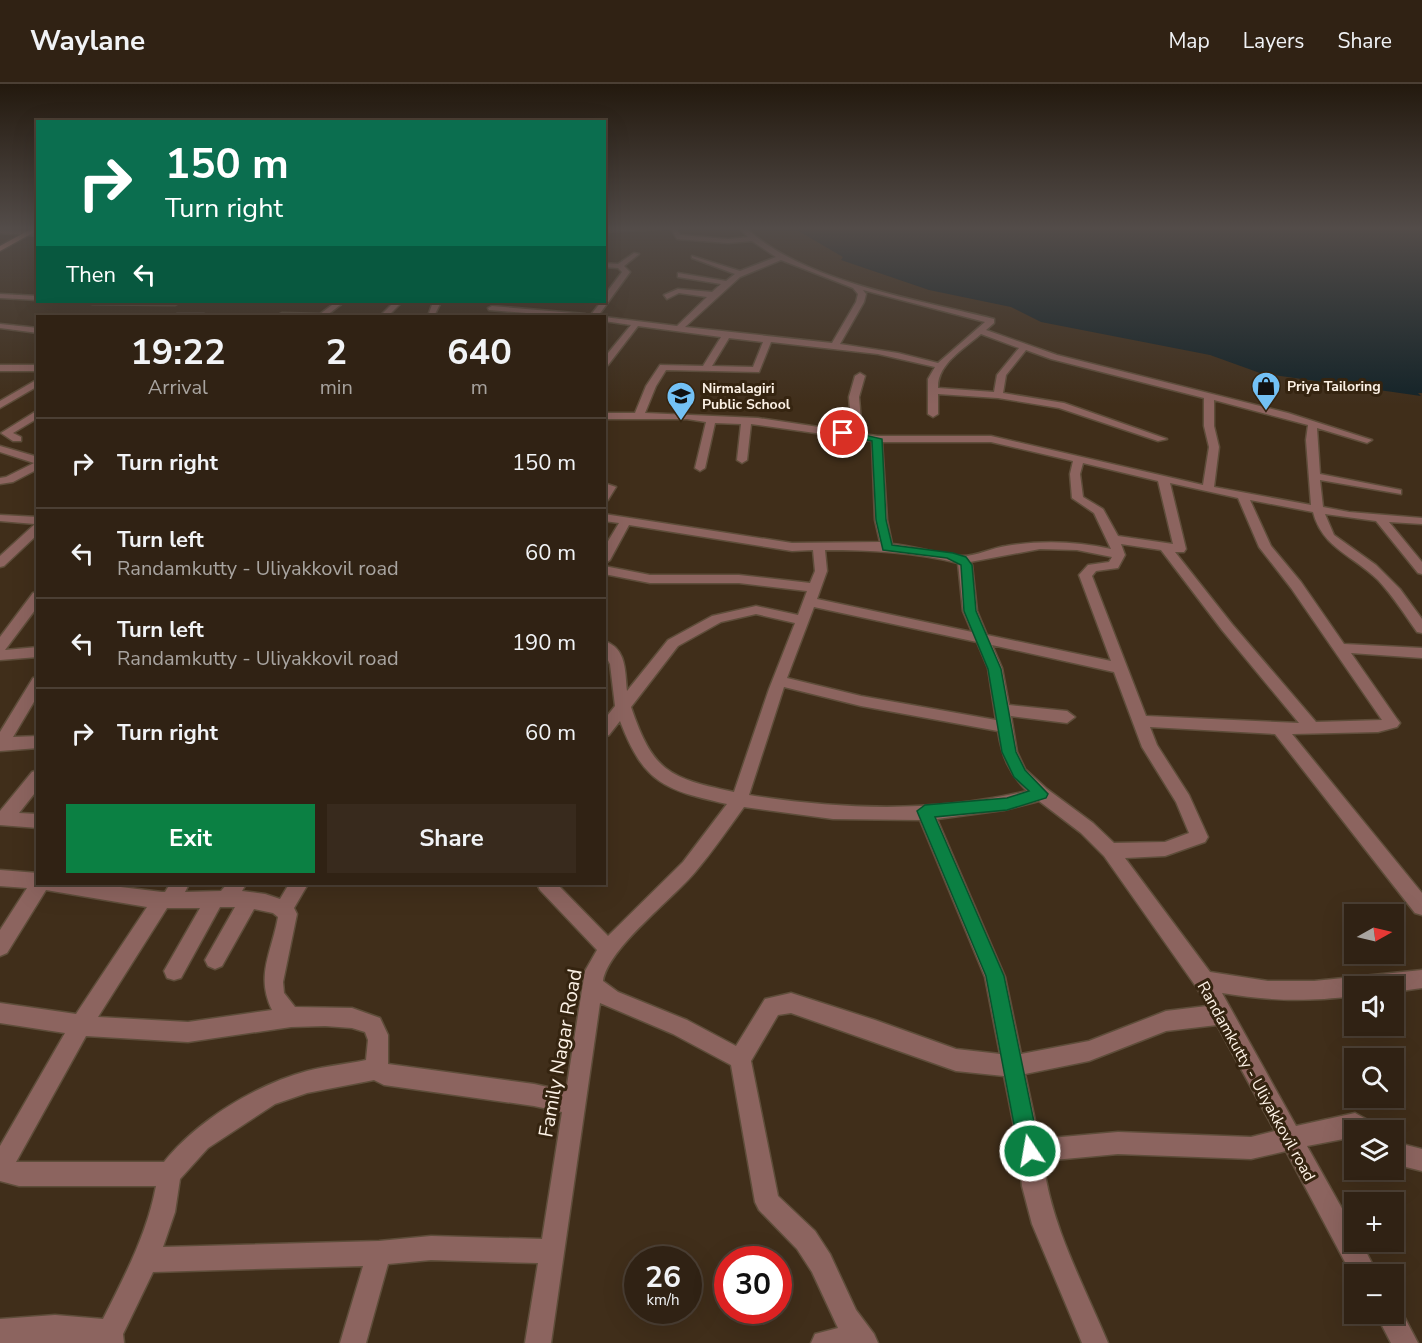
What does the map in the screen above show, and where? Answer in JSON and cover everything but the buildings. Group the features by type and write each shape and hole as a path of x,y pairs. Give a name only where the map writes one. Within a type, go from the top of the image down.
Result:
{"street":[{"path":"679,328 722,288"},
{"path":"835,345 860,302 862,294 857,288"},
{"path":"863,288 991,321 940,366 933,379 933,414"},
{"path":"667,297 678,291 714,295"},
{"path":"0,296 36,298"},
{"path":"166,314 175,303"},
{"path":"323,315 339,303"},
{"path":"385,315 397,303"},
{"path":"431,315 437,303"},
{"path":"520,311 528,303"},
{"path":"492,307 572,315"},
{"path":"606,319 768,340 884,351 940,366"},
{"path":"606,362 636,323"},
{"path":"0,326 36,331"},
{"path":"980,331 1024,346 1366,440"},
{"path":"706,368 727,334"},
{"path":"639,416 651,386 663,367 756,370 768,340"},
{"path":"998,395 1002,375 1024,346"},
{"path":"0,368 36,368"},
{"path":"858,435 854,397 860,376"},
{"path":"2,404 36,383"},
{"path":"933,391 998,395 1071,407 1162,439"},
{"path":"1208,489 1214,447 1209,426 1209,396"},
{"path":"2,404 36,411"},
{"path":"17,439 6,433 36,412"},
{"path":"606,416 687,416 711,420 746,421 877,439 991,440 1208,489 1349,515 1422,521"},
{"path":"700,468 711,420"},
{"path":"742,460 746,421"},
{"path":"1313,424 1308,439 1314,458 1317,508 1322,524 1331,539 1377,572 1422,629"},
{"path":"877,439 881,520 887,547"},
{"path":"0,449 36,462"},
{"path":"1079,460 1075,474 1078,498 1099,511 1114,539 1119,555 1114,564 1092,568 1085,575 1150,747 1183,800 1199,837 1165,849 1110,851"},
{"path":"0,481 9,480 36,464"},
{"path":"1315,476 1397,492"},
{"path":"1114,539 1177,550 1180,546 1162,478"},
{"path":"1142,721 1279,729 1378,726 1392,723 1389,714 1338,648 1296,585 1265,547 1242,494"},
{"path":"606,517 792,547 887,547 918,550 962,560 1039,543 1087,548 1119,555"},
{"path":"0,518 36,521"},
{"path":"1380,518 1422,570"},
{"path":"606,556 625,522"},
{"path":"0,563 36,529"},
{"path":"0,546 15,550"},
{"name":"Family Nagar Road","path":"538,1343 595,971 608,948 688,867 740,801 779,681 821,571 819,548"},
{"path":"1166,548 1227,627 1312,728"},
{"name":"Randamkutty - Uliyakkovil road","path":"962,560 966,565 970,611 995,669 1014,763 1019,773 1041,794 1065,809 1110,851 1204,981 1360,1264"},
{"path":"606,571 615,574 669,579 750,580 810,603 981,637 1119,668"},
{"path":"0,647 36,599"},
{"path":"616,698 673,643 717,619 756,610 810,603"},
{"path":"21,619 36,617"},
{"path":"606,648 616,658 616,698 606,726"},
{"path":"1338,648 1422,653"},
{"path":"0,655 36,652"},
{"path":"779,681 861,701 1004,719 1067,717"},
{"path":"0,744 36,685"},
{"path":"616,698 645,756 660,776 690,788 740,801 828,813 925,811 1007,804 1041,794"},
{"path":"1279,729 1422,907"},
{"path":"0,744 36,742"},
{"path":"2,819 36,778"},
{"path":"925,811 995,976 1030,1151 1034,1186 1044,1224 1095,1343"},
{"path":"2,819 36,821"},
{"path":"0,878 36,882"},
{"path":"0,947 37,885"},
{"path":"65,885 107,888 165,900 226,893 248,902 284,908 288,914 287,925 272,976 272,988 275,999 291,1017"},
{"path":"169,1174 19,1174 0,1169 80,1026 165,900 179,885"},
{"path":"284,908 298,885"},
{"path":"547,885 608,948"},
{"path":"174,971 226,893"},
{"path":"215,960 248,902"},
{"path":"1204,981 1268,990 1314,991 1422,979"},
{"path":"593,985 611,999 680,1027 740,1059"},
{"path":"863,1341 847,1319 821,1263 806,1240 767,1202 740,1059 772,1006 785,1003 875,1030 956,1060 1013,1066 1089,1051 1166,1021 1224,1014"},
{"path":"0,1013 80,1026 174,1032 216,1030 291,1017 357,1018 370,1021 377,1031 377,1069"},
{"path":"0,1332 34,1328 81,1327 111,1338 146,1260 163,1212 169,1174 201,1140 269,1095 307,1082 377,1069 384,1074 534,1095 574,1104"},
{"path":"1030,1151 1118,1143 1251,1148 1344,1126"},
{"path":"1404,1156 1422,1161"},
{"path":"146,1260 379,1253 432,1248 551,1251"},
{"path":"352,1343 379,1253"},
{"path":"1395,1324 1406,1343"},
{"path":"824,1343 863,1341"}],"shaded area":[{"path":"922,288 1422,288 1422,393 1418,393 1421,396 1260,373 1210,355 1041,322 1011,307"}],"place":[{"name":"Priya Tailoring","path":"1266,412"},
{"name":"Nirmalagiri Public School","path":"681,422"}],"route":[{"path":"843,433 877,439 881,520 887,547 949,555 962,560 966,565 970,611 995,669 1009,752 1019,773 1041,794 1007,804 925,811 995,976 1030,1151"}]}
